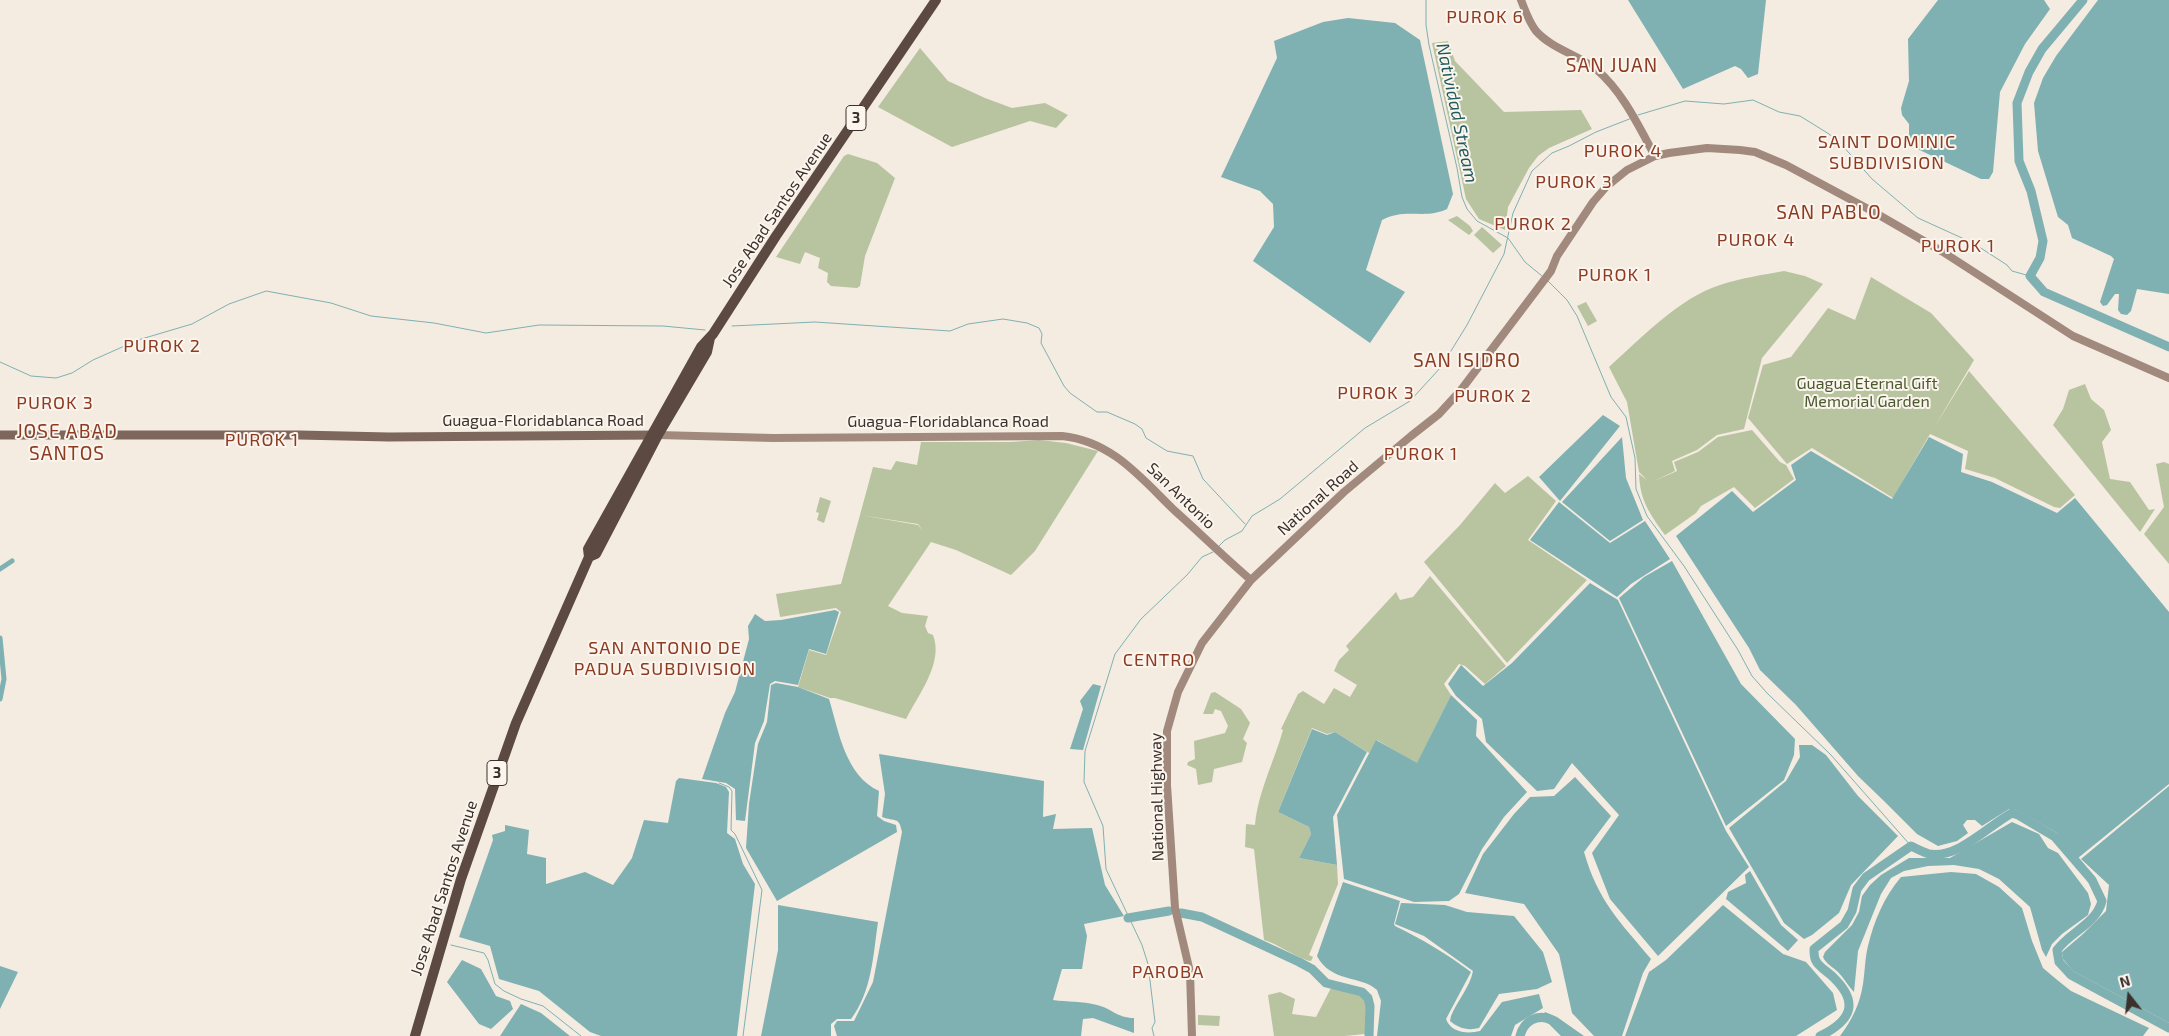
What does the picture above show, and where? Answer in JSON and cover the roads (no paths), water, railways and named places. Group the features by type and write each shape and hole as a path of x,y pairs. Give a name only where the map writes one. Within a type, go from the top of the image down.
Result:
{"highway":[{"name":"Jose Abad Santos Avenue","path":"415,1036 467,862 516,723 589,558 588,549 654,435 701,347 710,337 936,0"}],"main road":[{"path":"1521,0 1531,24 1540,35 1597,70 1618,94 1655,156"},
{"name":"National Road","path":"1251,580 1344,492 1440,414 1461,390 1545,280 1557,256 1603,190 1627,170 1655,156 1688,150 1726,148 1755,152 1778,161 1943,252 2073,336 2169,378"},
{"name":"Guagua-Floridablanca Road","path":"0,435 299,435 389,437 654,435 773,438 1062,436 1086,441"},
{"name":"San Antonio","path":"1086,441 1102,448 1133,468 1218,551 1251,580"},
{"name":"National Highway","path":"1192,1036 1190,972 1176,914 1173,888 1167,785 1167,731 1178,692 1202,643 1251,580"}],"water":[{"path":"1628,0 1766,0 1758,74 1748,78 1741,69 1735,66 1683,89"},
{"path":"1938,0 2044,0 2050,9 2025,44 2000,92 1993,172 1989,179 1981,179 1909,145 1909,124 1902,115 1901,108 1909,81 1908,39"},
{"path":"2098,0 2169,0 2169,294 2137,289 2131,311 2127,315 2121,314 2118,310 2119,294 2115,294 2107,305 2103,306 2100,302 2114,259 2072,238 2068,225 2058,217 2038,151 2034,103 2043,78 2056,56"},
{"path":"1348,18 1395,23 1420,40 1453,194 1447,209 1439,212 1431,214 1399,214 1382,220 1366,270 1405,292 1370,343 1253,261 1274,227 1273,204 1260,191 1221,177 1277,58 1274,41 1323,22"},
{"path":"1603,415 1620,426 1560,501 1539,477"},
{"path":"1622,437 1626,478 1643,520 1610,541 1562,502"},
{"path":"1929,437 1963,454 1961,472 1992,482 2057,513 2075,498 2169,612 2169,784 2078,858 2057,833 2017,810 2009,809 1982,826 1975,820 1967,820 1963,825 1968,833 1957,841 1938,846 1917,834 1858,776 1796,705 1760,670 1749,648 1676,536 1732,491 1753,512 1796,480 1791,465 1811,451 1892,499"},
{"path":"1559,502 1610,543 1645,521 1670,559 1631,584 1617,597 1530,540"},
{"path":"1672,561 1741,684 1795,739 1794,755 1784,780 1726,826 1619,598 1644,577"},
{"path":"1590,583 1618,600 1726,831 1749,867 1658,956 1610,899 1592,853 1619,815 1572,763 1554,789 1537,791 1486,742 1482,719 1456,696 1448,684 1461,665 1483,686 1512,663"},
{"path":"835,610 839,612 826,654 809,649 798,685 775,681 770,684 764,721 755,743 745,821 736,820 735,789 726,783 702,779 725,713 735,692 749,639 748,626 755,614 765,621"},
{"path":"776,683 798,687 829,699 840,738 851,764 858,775 879,791 877,816 884,821 896,825 897,832 777,901 746,848 749,804 758,744 767,722 771,685"},
{"path":"1093,684 1101,686 1083,750 1070,749 1083,709 1080,701"},
{"path":"1451,695 1477,720 1476,736 1527,792 1504,817 1482,849 1459,894 1449,901 1414,902 1344,879 1337,815 1376,740 1417,763"},
{"path":"1312,729 1327,735 1335,732 1367,752 1333,817 1337,865 1299,858 1311,834 1309,827 1278,812"},
{"path":"1799,745 1812,745 1826,755 1858,796 1898,836 1851,885 1839,913 1812,935 1804,939 1784,923 1729,828 1786,781 1800,757"},
{"path":"879,754 1044,781 1043,817 1056,814 1053,829 1092,828 1105,885 1124,916 1084,924 1087,936 1082,969 1062,969 1053,1000 1102,1006 1128,1018 1134,1018 1134,1033 1093,1018 1083,1019 1081,1036 837,1036 834,1026 837,1021 854,1021 873,982 902,832 896,820 882,817 885,794"},
{"path":"1575,777 1611,816 1584,852 1596,884 1611,910 1651,959 1643,973 1622,1036 1594,1036 1572,1013 1559,954 1524,904 1465,893 1483,854 1514,814 1530,797 1554,796"},
{"path":"679,778 716,783 726,787 729,792 727,833 735,839 743,864 755,884 737,1036 601,1036 590,1032 539,991 499,979 490,946 459,937 493,840 492,835 505,831 505,825 529,830 527,854 546,858 546,884 585,872 613,885 632,858 644,820 668,823 676,781"},
{"path":"2169,786 2169,1023 2073,971 2063,959 2062,952 2106,911 2109,885 2081,859"},
{"path":"2012,822 2039,834 2048,848 2058,853 2088,893 2091,904 2088,915 2062,934 2052,944 2046,957 2042,950 2030,907 1999,879 1979,869 1954,865 1928,866 1904,871 1891,878 1881,894 1858,951 1854,992 1840,974 1824,959 1825,952 1852,925 1859,912 1862,896 1881,875 1909,858 1950,858"},
{"path":"1750,871 1781,925 1798,940 1788,951 1726,899 1728,892 1746,883 1745,875"},
{"path":"1951,872 1976,874 1999,887 2022,908 2043,968 2071,991 2149,1028 2143,1036 1840,1036 1858,1005 1862,991 1870,937 1880,910 1890,893 1901,877"},
{"path":"1343,882 1400,901 1395,926 1434,947 1471,972 1446,1019 1448,1024 1456,1030 1465,1032 1480,1031 1502,1002 1539,994 1543,1008 1515,1025 1511,1036 1377,1036 1381,1001 1377,990 1363,982 1330,971 1317,956"},
{"path":"1401,903 1445,905 1467,912 1514,916 1543,952 1552,982 1537,989 1499,994 1479,1028 1467,1029 1456,1025 1450,1021 1451,1016 1469,983 1473,971 1424,936 1395,924"},
{"path":"778,905 878,922 873,960 863,997 851,1019 837,1019 831,1024 831,1036 761,1036 778,950"},
{"path":"1723,905 1783,954 1806,962 1833,993 1837,1010 1796,1036 1625,1036 1649,972 1666,960"},
{"path":"462,960 481,969 496,996 510,1001 513,1009 491,1029 479,1024 447,982"},
{"path":"0,966 18,972 0,1009"},
{"path":"521,1004 541,1013 570,1036 500,1036"},
{"path":"1545,1012 1557,1017 1584,1036 1561,1036 1549,1024 1540,1020"}],"waterway":[{"name":"Natividad Stream","path":"1426,0 1426,25 1429,45 1462,197 1467,209 1477,221 1508,238 1525,262 1542,276"},
{"path":"2083,0 2042,49 2029,72 2017,103 2019,161 2031,191 2043,241 2040,258 2030,276 2044,292 2169,347"},
{"path":"1638,115 1685,101 1724,104 1753,100 1779,112 1800,116 1829,134 1842,145 1872,179 1918,218 1973,243 2007,265 2012,271 2030,276"},
{"path":"1218,547 1225,540 1242,531 1252,516 1280,499 1365,428 1410,401 1441,367 1467,325 1504,254 1513,213 1532,171 1552,153 1596,132 1632,118"},
{"path":"1547,280 1567,300 1577,316 1611,397 1626,417 1635,458 1636,489 1647,516 1684,566 1738,650 1752,676 1831,755 1911,846"},
{"path":"0,362 31,376 56,378 72,373 93,360 138,340 192,324 229,304 266,291 331,303 371,316 434,323 486,333 539,325 663,326 705,330"},
{"path":"732,326 815,322 950,331 968,324 1003,319 1027,323 1039,328 1042,334 1041,343 1064,386 1070,393 1097,412 1107,412 1135,424 1142,429 1146,438 1167,451 1193,456 1203,479 1245,524"},
{"path":"1154,1036 1152,1028 1155,1022 1148,964 1142,945 1106,869 1103,826 1084,782 1085,751 1115,654 1141,619 1187,575 1202,557 1213,552"},
{"path":"0,569 12,561"},
{"path":"0,638 4,679 0,699"},
{"path":"719,783 729,787 732,791 731,830 735,834 762,890 743,1036"},
{"path":"1820,1036 1831,1030 1845,1018 1849,1003 1847,995 1841,986 1815,960 1814,949 1844,925 1852,911 1857,889 1866,877 1911,846 1929,854 1951,852 1962,847 2012,813 2055,837 2092,880 2102,901 2099,909 2089,922 2057,950 2059,962 2071,975 2169,1028"},
{"path":"1128,918 1169,911"},
{"path":"1181,913 1202,917 1299,962 1312,969 1326,983 1362,992 1368,998 1370,1006 1369,1036"},
{"path":"451,945 484,953 495,984 504,991 521,999 543,1006 581,1036"},
{"path":"1520,1036 1528,1022 1541,1017 1552,1020"}],"district":[{"name":"PUROK 6","path":"1485,17"},
{"name":"SAN JUAN","path":"1612,66"},
{"name":"PUROK 4","path":"1623,151"},
{"name":"SAINT DOMINIC SUBDIVISION","path":"1887,152"},
{"name":"PUROK 3","path":"1574,182"},
{"name":"SAN PABLO","path":"1829,213"},
{"name":"PUROK 2","path":"1533,224"},
{"name":"PUROK 4","path":"1756,240"},
{"name":"PUROK 1","path":"1958,246"},
{"name":"PUROK 1","path":"1615,275"},
{"name":"PUROK 2","path":"162,346"},
{"name":"SAN ISIDRO","path":"1467,361"},
{"name":"PUROK 3","path":"1376,393"},
{"name":"PUROK 2","path":"1493,396"},
{"name":"PUROK 3","path":"55,403"},
{"name":"PUROK 1","path":"262,440"},
{"name":"JOSE ABAD SANTOS","path":"67,443"},
{"name":"PUROK 1","path":"1421,454"},
{"name":"SAN ANTONIO DE PADUA SUBDIVISION","path":"665,658"},
{"name":"CENTRO","path":"1159,660"},
{"name":"PAROBA","path":"1168,972"}],"park label":[{"name":"Guagua Eternal Gift Memorial Garden","path":"1867,393"}]}
